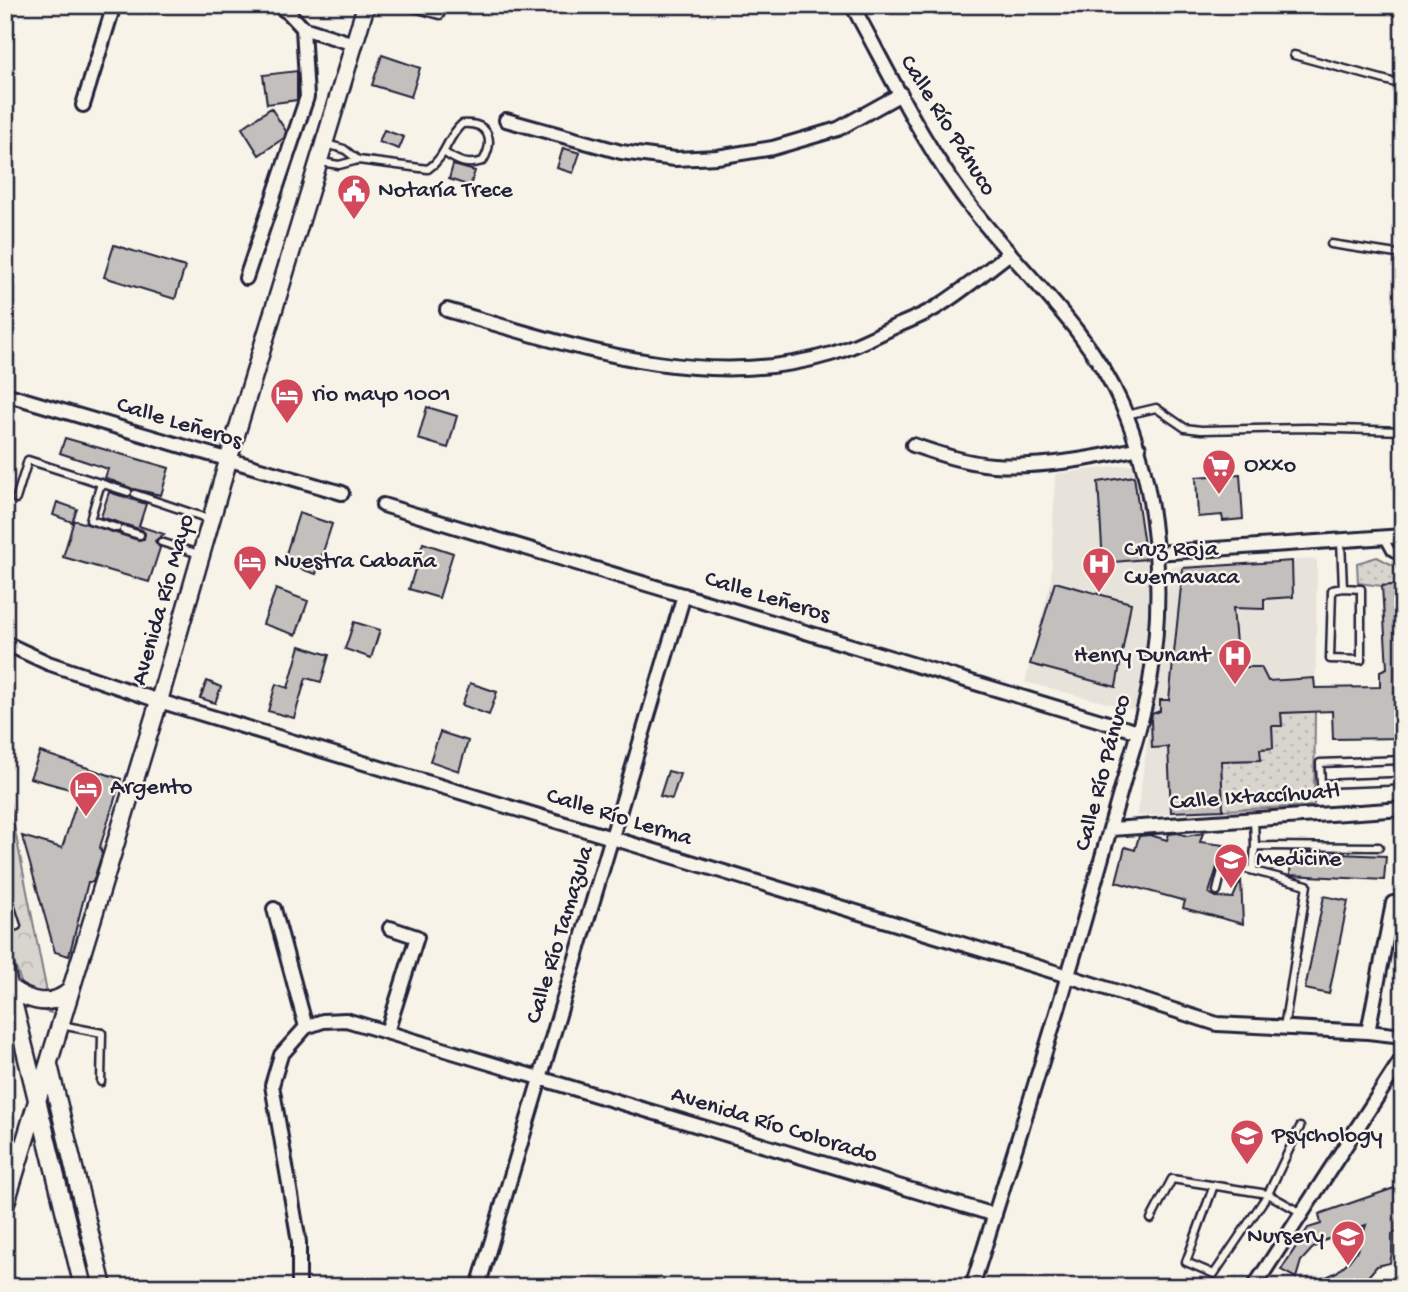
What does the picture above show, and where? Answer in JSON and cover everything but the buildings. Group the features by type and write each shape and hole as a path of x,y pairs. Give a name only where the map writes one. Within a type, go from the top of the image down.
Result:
{"street":[{"path":"83,105 114,5"},
{"path":"277,5 303,28 354,44"},
{"name":"Avenida Río Mayo","path":"5,1206 159,701 228,461 366,5"},
{"name":"Calle Río Pánuco","path":"852,5 944,168 972,209 1066,316 1100,362 1139,448 1156,553 1157,615 1150,682 1138,732 1068,976 972,1287"},
{"path":"246,278 307,97 303,28"},
{"path":"506,120 621,152 675,159 717,157 773,148 838,129 901,94"},
{"path":"447,310 584,349 649,363 721,368 782,365 831,354 880,335 937,307 1010,253"},
{"name":"Calle Leñeros","path":"5,394 342,493"},
{"path":"913,445 947,457 992,465 1076,461 1139,448"},
{"name":"Calle Leñeros","path":"383,505 1138,732"},
{"path":"1156,553 1403,536"},
{"name":"Calle Río Tamazula","path":"478,1287 684,595"},
{"name":"Calle Río Lerma","path":"5,643 48,663 159,701 1068,976 1217,1024 1403,1036"},
{"name":"Calle Ixtaccíhuatl","path":"1111,829 1403,809"},
{"path":"1368,1032 1394,903"},
{"path":"274,909 306,1027 282,1055 272,1085 299,1242 299,1287"},
{"path":"387,1032 417,937 390,928"},
{"path":"5,969 83,1287"},
{"path":"10,988 30,1000 41,1002 62,997 70,990"},
{"name":"Avenida Río Colorado","path":"306,1027 323,1021 346,1020 995,1214"},
{"path":"1254,1287 1403,1056"},
{"path":"48,1061 103,1287"}],"lane":[{"path":"403,5 440,15 442,5"},
{"path":"1294,55 1403,86"},
{"path":"317,162 340,165 358,160 428,169 445,153 454,131 462,124 480,126 487,133 490,149 483,161 474,164 462,163 445,153"},
{"path":"323,143 344,149 358,160"},
{"path":"1331,244 1403,255"},
{"path":"1126,415 1156,408 1185,428 1200,430 1307,428 1403,431"},
{"path":"16,499 28,460 211,520"},
{"path":"102,483 90,520 140,535"},
{"path":"1384,538 1391,551 1403,559"},
{"path":"1341,541 1343,588"},
{"path":"161,542 201,555"},
{"path":"1343,588 1361,589 1361,660 1330,659 1332,590 1343,588"},
{"path":"1403,760 1320,763 1321,784 1403,781"},
{"path":"1254,819 1254,870"},
{"path":"1255,846 1379,847"},
{"path":"1216,891 1224,863 1307,885 1284,1028"},
{"path":"5,889 17,926 5,929"},
{"path":"59,1025 102,1033 101,1082"},
{"path":"1214,1185 1186,1262 1214,1274 1268,1194 1300,1127"},
{"path":"1151,1219 1172,1179 1268,1194 1302,1213"}],"shaded area":[{"name":"Cruz Roja Cuernavaca","path":"1134,464 1152,607 1138,711 1025,682 1051,581 1055,474"},
{"name":"Henry Dunant","path":"1317,559 1314,806 1137,816 1171,566"}],"green space":[{"path":"1377,557 1403,570 1403,584 1382,586 1358,583 1357,563"},
{"path":"1315,711 1314,806 1223,810 1221,761 1260,760 1260,749 1273,748 1272,726 1282,725 1281,713"},
{"path":"5,791 8,795 51,1013 30,1008 5,936"}],"place":[{"name":"Notaría Trece","path":"354,221"},
{"name":"rio mayo 1001","path":"287,425"},
{"name":"Oxxo","path":"1219,496"},
{"name":"Nuestra Cabaña","path":"250,592"},
{"name":"Cruz Roja Cuernavaca","path":"1099,594"},
{"name":"Henry Dunant","path":"1235,686"},
{"name":"Argento","path":"86,818"},
{"name":"Medicine","path":"1231,890"},
{"name":"Psychology","path":"1247,1166"},
{"name":"Nursery","path":"1348,1267"}]}
